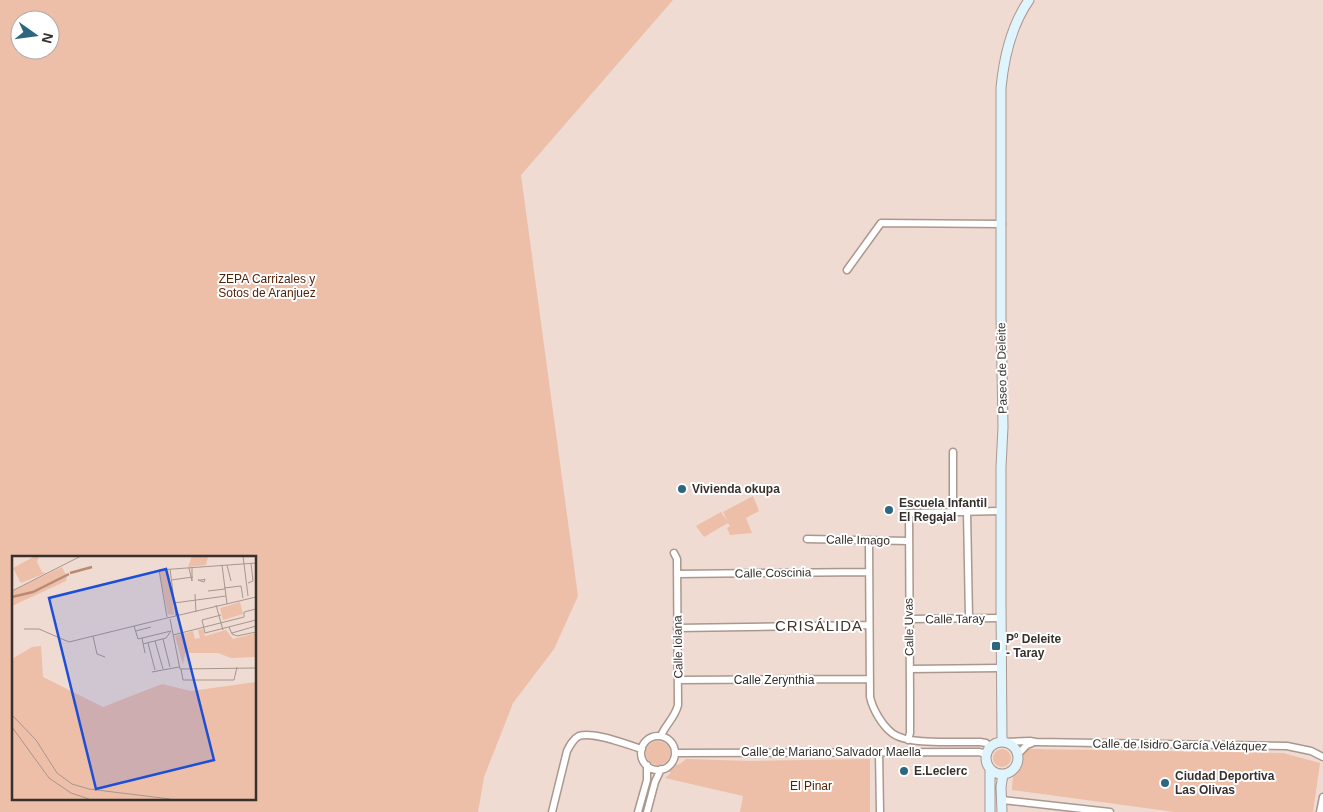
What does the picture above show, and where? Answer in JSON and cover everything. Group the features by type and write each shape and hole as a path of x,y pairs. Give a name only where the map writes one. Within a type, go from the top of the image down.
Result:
{"main road":[{"name":"Paseo de Deleite","path":"1004,742 1001,668 1001,467 1003,427 1001,118 1003,61 1016,23 1029,0"},
{"path":"990,770 1003,774 1008,773 1016,765 1018,754 1013,746 1004,742 997,742 988,751 986,763 990,770 990,812"},
{"path":"1002,812 1003,774"}],"street":[{"path":"847,270 881,223 1002,224"},
{"path":"953,452 953,512 1001,511"},
{"name":"Calle Uvas","path":"908,740 910,733 909,513 953,512"},
{"path":"967,512 969,618"},
{"name":"Calle Imago","path":"807,540 909,541"},
{"path":"869,541 870,697 877,713 892,734 908,740 980,742 986,743 988,751"},
{"name":"Calle Iolana","path":"661,736 676,713 678,705 677,559 674,553"},
{"name":"Calle Coscinia","path":"677,574 869,572"},
{"name":"Calle Taray","path":"909,619 1001,618"},
{"path":"677,628 869,625"},
{"path":"910,669 1001,668"},
{"name":"Calle Zerynthia","path":"678,680 870,679"},
{"path":"552,812 567,751 577,737 591,735 642,749"},
{"path":"638,812 647,780 647,766 642,758 644,744 651,738 661,736 669,740 675,753 669,765 661,769 647,766"},
{"name":"Calle de Isidro García Velázquez","path":"1004,742 1287,746 1311,751 1323,757"},
{"path":"1018,754 1026,745 1036,742"},
{"name":"Calle de Mariano Salvador Maella","path":"675,753 988,751"},
{"path":"879,752 880,812"},
{"path":"647,812 655,782 661,769"},
{"path":"1320,812 1323,798"},
{"path":"1002,800 1110,812"}],"green space":[{"name":"ZEPA Carrizales y Sotos de Aranjuez","path":"0,0 673,0 521,175 578,596 554,649 513,703 484,777 478,812 0,812"},
{"path":"753,496 759,511 746,518 752,533 730,535 727,528 730,526 728,523 704,537 696,526 721,512 728,522 723,512"},
{"path":"658,741 667,744 670,753 667,762 658,765 649,762 646,753 649,744"},
{"path":"998,749 1006,749 1011,754 1009,765 998,767 993,762 993,754"},
{"name":"Ciudad Deportiva Las Olivas","path":"1028,749 1283,753 1320,763 1313,812 1175,812 1012,790 1013,776 1020,768 1024,753"},
{"name":"El Pinar","path":"686,759 750,761 870,759 870,812 740,812 743,796 665,778 671,773 663,768 680,764"}],"place":[{"name":"Vivienda okupa","path":"682,489"},
{"name":"Escuela Infantil El Regajal","path":"889,510"},
{"name":"Pº Deleite - Taray","path":"996,646"},
{"name":"E.Leclerc","path":"904,771"},
{"name":"Ciudad Deportiva Las Olivas","path":"1165,783"}],"district":[{"name":"CRISÁLIDA","path":"819,625"}]}
